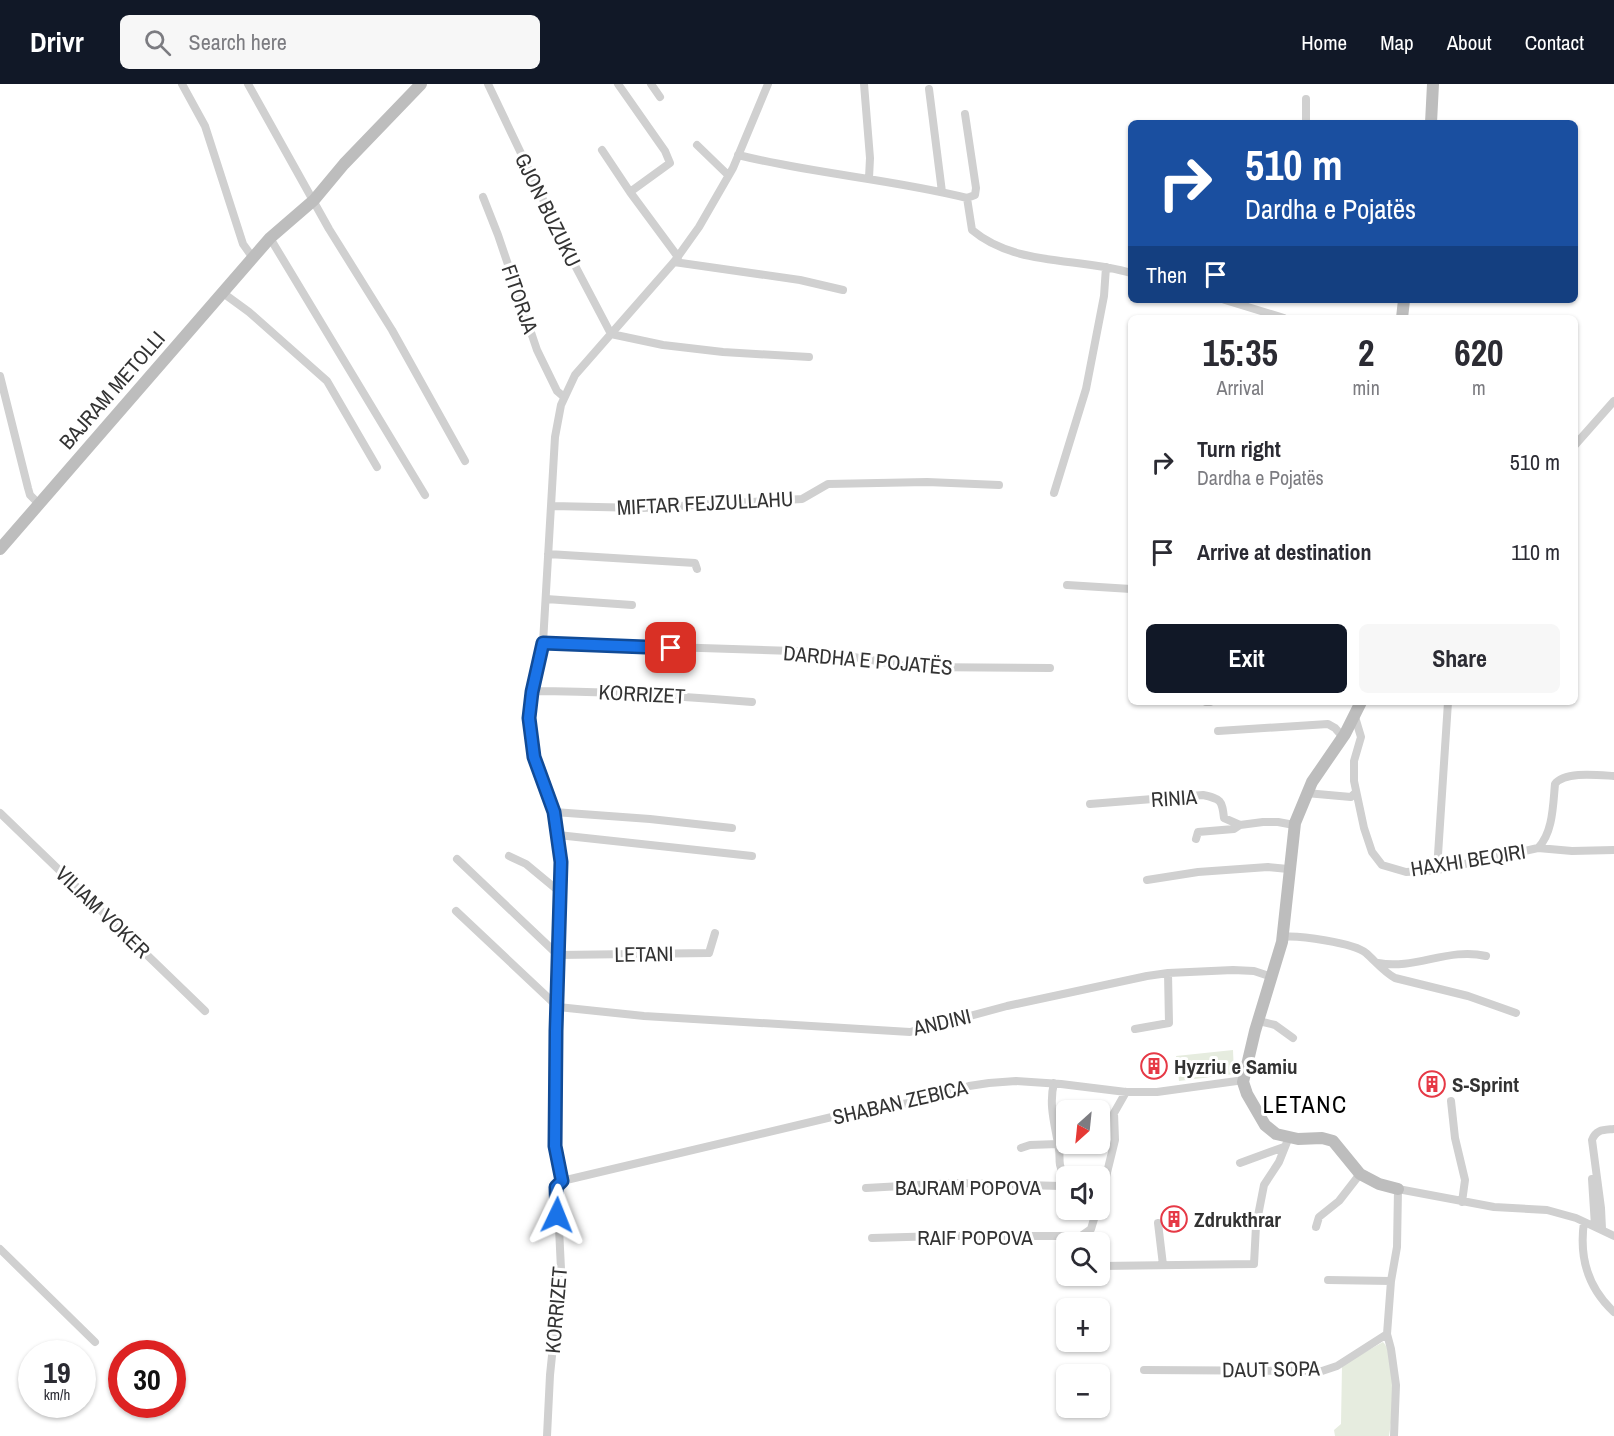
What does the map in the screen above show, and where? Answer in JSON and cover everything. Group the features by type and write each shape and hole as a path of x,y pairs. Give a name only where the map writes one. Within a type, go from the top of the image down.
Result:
{"street":[{"path":"182,84 205,126 243,244 253,258"},
{"path":"248,84 392,330 465,461"},
{"name":"BAJRAM METOLLI","path":"0,549 270,238 314,200 344,164 421,84"},
{"name":"GJON BUZUKU","path":"488,84 565,245 611,334"},
{"path":"618,84 665,151 670,163 630,192"},
{"path":"651,84 660,97"},
{"path":"543,643 552,506 552,469 555,437 564,397 575,375 676,260 699,226 738,155 768,84"},
{"path":"864,84 870,158 869,178"},
{"path":"1431,120 1433,84"},
{"path":"929,89 942,192"},
{"path":"1306,99 1306,120"},
{"path":"738,155 782,166 869,178 967,198 975,195 976,188 965,114"},
{"path":"696,145 728,175"},
{"path":"602,150 676,260 800,280 843,290"},
{"name":"FITORJA","path":"483,197 537,350 557,391 564,397"},
{"path":"967,198 972,230 994,243 1036,258 1077,262 1128,272"},
{"path":"270,238 425,495"},
{"path":"1054,493 1086,389 1104,296 1106,267"},
{"path":"223,293 249,312 327,381 377,467"},
{"path":"1235,303 1274,315"},
{"path":"611,334 663,345 809,357"},
{"path":"0,376 30,495 39,504"},
{"path":"1578,442 1614,402"},
{"name":"MIFTAR FEJZULLAHU","path":"552,506 643,508 802,499 828,484 927,482 999,485"},
{"path":"548,554 695,563 698,569"},
{"path":"1067,585 1128,589"},
{"path":"546,598 632,605"},
{"name":"DARDHA E POJATËS","path":"543,643 825,652 911,667 1050,668"},
{"name":"KORRIZET","path":"543,643 532,692 529,718 534,757 554,812 561,862 555,1146 562,1181 556,1187 561,1269 550,1375 547,1436"},
{"name":"KORRIZET","path":"532,692 590,691 752,702"},
{"path":"1286,1142 1265,1125 1247,1094 1244,1080 1282,937 1294,825 1306,794 1343,737 1360,705"},
{"path":"1437,870 1448,705"},
{"name":"HAXHI BEQIRI","path":"1355,717 1361,737 1353,770 1364,828 1372,852 1382,865 1406,872 1437,870 1538,848 1545,841 1555,784 1559,779 1567,776 1614,776"},
{"path":"1218,731 1328,724 1343,737"},
{"path":"1306,794 1351,797 1356,792"},
{"name":"RINIA","path":"1090,804 1203,795 1217,799 1222,804 1224,818 1240,825 1278,822 1294,825"},
{"path":"554,812 732,828"},
{"name":"VILIAM VOKER","path":"0,813 205,1011"},
{"name":"RINIA","path":"1196,839 1198,832 1234,829 1240,825"},
{"path":"558,835 752,856"},
{"path":"1538,848 1572,851 1614,850"},
{"path":"509,856 526,864 561,893"},
{"path":"457,859 558,955"},
{"path":"1147,880 1198,872 1268,867 1288,869"},
{"path":"456,911 558,1007"},
{"name":"LETANI","path":"558,955 710,953 715,933"},
{"path":"1282,937 1296,936 1360,949 1378,963 1388,975 1395,978 1468,996 1516,1013"},
{"path":"1378,963 1400,965 1466,952 1486,956"},
{"name":"ANDINI","path":"558,1007 644,1016 711,1018 910,1032 1060,993 1168,973 1233,970 1254,971 1272,977"},
{"path":"1135,1029 1169,1023 1168,973"},
{"path":"1259,1021 1275,1025 1293,1038"},
{"name":"SHABAN ZEBICA","path":"562,1181 856,1112 915,1101 969,1086 1016,1081 1126,1092 1157,1092 1244,1080"},
{"name":"BAJRAM POPOVA","path":"1054,1083 1052,1107 1056,1132"},
{"path":"1109,1166 1115,1140 1114,1113 1126,1092"},
{"path":"1451,1101 1455,1138 1465,1180 1462,1202"},
{"path":"1598,1228 1601,1208 1592,1140 1599,1131 1614,1129"},
{"path":"1587,1135 1598,1228"},
{"path":"1240,1163 1286,1142 1322,1138 1333,1142 1360,1174 1379,1184 1404,1191 1494,1207 1547,1210 1584,1222 1614,1236"},
{"path":"1110,1266 1254,1263 1256,1226 1264,1185 1280,1162 1286,1142"},
{"name":"BAJRAM POPOVA","path":"1021,1148 1030,1145 1056,1144"},
{"name":"BAJRAM POPOVA","path":"866,1188 956,1183 1061,1186 1065,1178 1059,1164 1058,1154"},
{"path":"1316,1227 1318,1217 1339,1201 1360,1174"},
{"path":"1394,1436 1396,1385 1387,1334 1391,1281 1404,1191"},
{"name":"RAIF POPOVA","path":"872,1238 1081,1236 1091,1229 1094,1220"},
{"path":"1584,1222 1582,1234 1584,1258 1589,1279 1603,1302 1614,1312"},
{"path":"1158,1223 1163,1265"},
{"path":"0,1249 93,1340"},
{"path":"1328,1280 1391,1281"},
{"name":"DAUT SOPA","path":"1144,1370 1322,1371 1337,1366 1387,1334"}],"shaded area":[{"path":"1233,1050 1234,1074 1179,1081 1176,1056"},
{"path":"1383,1342 1388,1349 1393,1373 1389,1436 1335,1436 1334,1430 1341,1424 1342,1365"}],"place":[{"name":"Hyzriu e Samiu","path":"1154,1066"},
{"name":"S-Sprint","path":"1432,1084"},
{"name":"Zdrukthrar","path":"1174,1219"}],"district":[{"name":"LETANC","path":"1305,1104"}],"route":[{"path":"557,1215 556,1187 562,1181 555,1146 561,862 554,812 534,757 529,718 532,692 543,643 671,648"}]}
